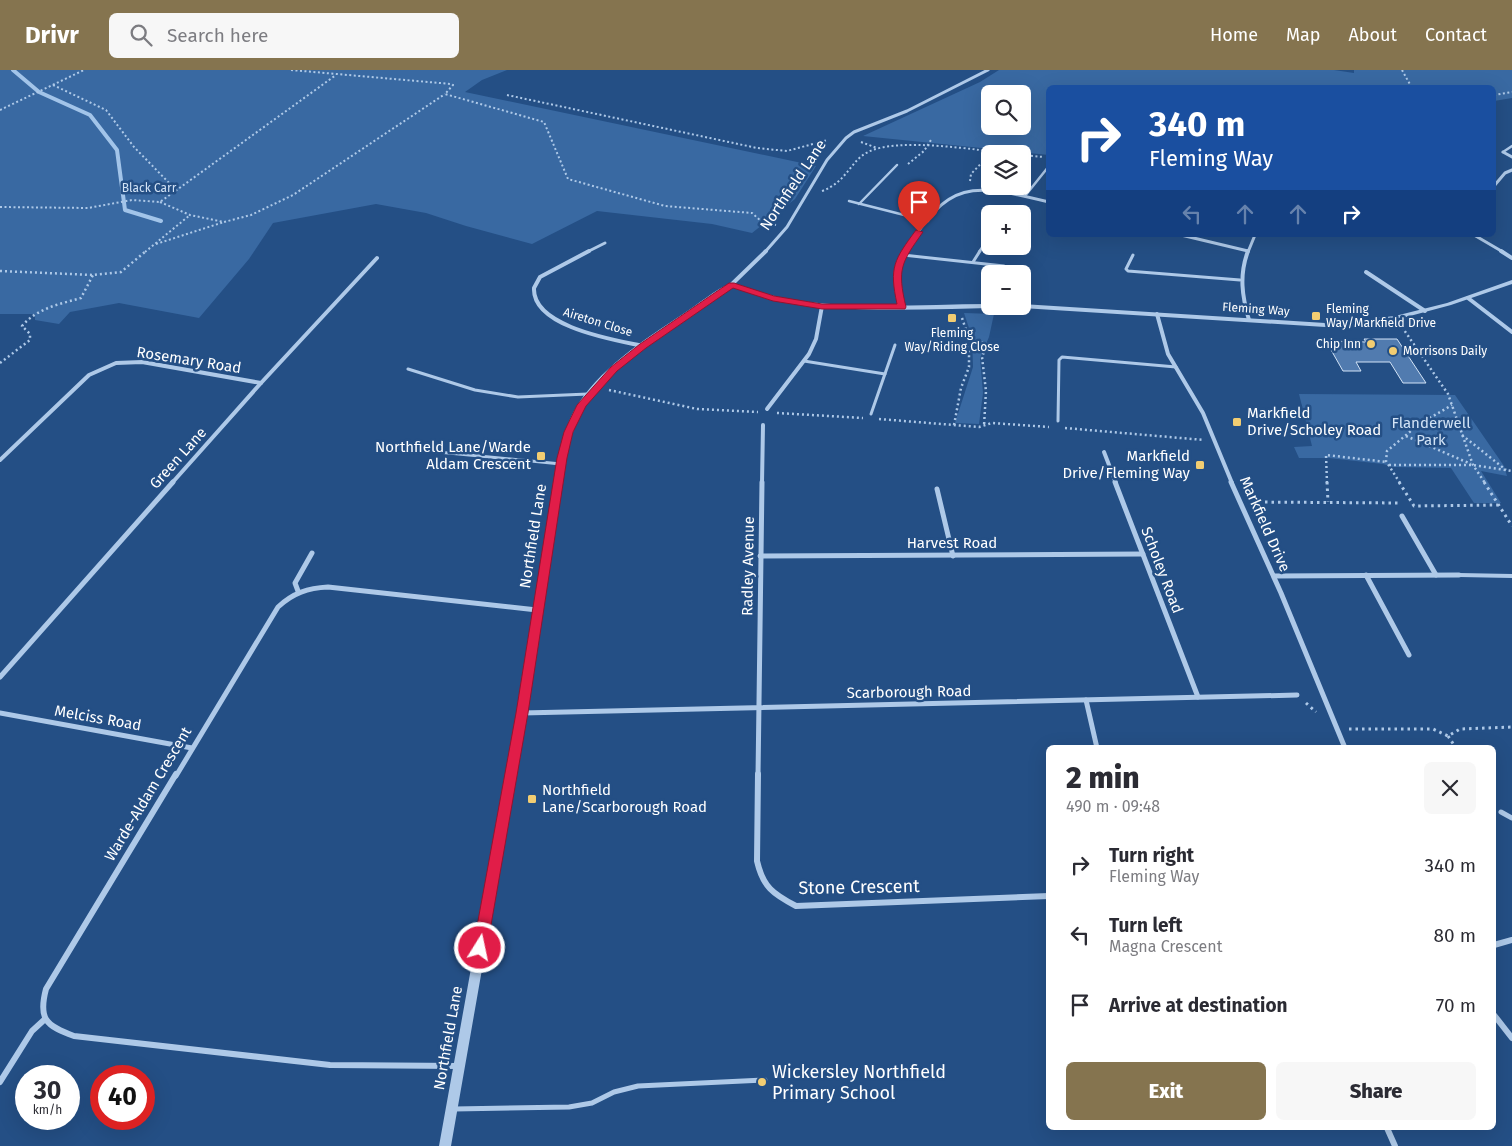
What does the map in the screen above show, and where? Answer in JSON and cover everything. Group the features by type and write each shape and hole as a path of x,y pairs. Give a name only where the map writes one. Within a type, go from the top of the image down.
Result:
{"street":[{"name":"Northfield Lane","path":"445,1146 522,713 537,610 568,432 582,405 614,369 643,346 732,285 757,261 787,227 827,160 846,138 854,132 907,111 988,70"},
{"path":"1503,152 1512,158"},
{"path":"1496,184 1505,173 1512,170"},
{"path":"902,307 896,282 897,269 903,255 943,202 954,195 970,191 1000,190 1046,201"},
{"path":"1188,237 1248,251"},
{"path":"1249,320 1243,303 1240,280 1254,237"},
{"path":"1477,237 1512,258"},
{"name":"Aireton Close","path":"605,243 540,277 533,284 532,292 542,309 555,319 600,336 643,346"},
{"name":"Green Lane","path":"0,677 261,383 377,258"},
{"path":"1366,272 1425,311"},
{"name":"Fleming Way","path":"1031,307 1325,325 1395,318 1468,298 1512,282"},
{"path":"732,285 773,298 822,306 981,306"},
{"path":"1468,298 1512,332"},
{"path":"767,409 804,361 816,339 822,306"},
{"name":"Markfield Drive","path":"1157,314 1168,354 1203,413 1213,440 1274,576 1344,745"},
{"name":"Rosemary Road","path":"0,460 89,375 116,363 142,362 261,383"},
{"name":"Radley Avenue","path":"760,708 762,425"},
{"name":"Scholey Road","path":"1104,452 1198,697"},
{"path":"936,489 953,556"},
{"path":"1402,516 1436,575"},
{"path":"298,592 295,583 312,553"},
{"name":"Harvest Road","path":"760,556 1143,554"},
{"path":"1366,575 1409,655"},
{"path":"1274,576 1460,575"},
{"name":"Warde-Aldam Crescent","path":"44,1020 41,1003 46,989 278,608 298,592 311,588 328,587 537,610"},
{"name":"Scarborough Road","path":"522,713 1297,695"},
{"path":"1086,700 1096,745"},
{"name":"Stone Crescent","path":"760,708 758,861 760,878 773,895 796,906 1046,896"},
{"name":"Melciss Road","path":"0,713 192,748"},
{"path":"1496,944 1512,940"},
{"path":"1496,1018 1512,1038"},
{"path":"0,1082 32,1032 44,1020 54,1030 74,1036 330,1065 459,1066"},
{"path":"1388,1130 1396,1146"}],"lane":[{"path":"1503,152 1512,146"},
{"path":"859,204 897,165"},
{"path":"1025,196 1046,170"},
{"path":"849,201 928,221"},
{"path":"973,262 981,250"},
{"path":"1134,254 1126,269 1128,271 1240,280"},
{"path":"903,255 996,265"},
{"path":"871,414 895,345"},
{"path":"1058,421 1059,360 1062,357 1176,367"},
{"path":"804,361 885,374"},
{"path":"408,369 475,390 518,397 593,391"},
{"path":"397,448 561,464"},
{"path":"1460,575 1512,576"},
{"path":"1501,812 1512,818"},
{"path":"452,1109 569,1107 592,1103 614,1092 638,1086 765,1080"}],"path":[{"path":"0,110 84,70"},
{"path":"153,245 251,215 293,194 445,94 453,85 291,70"},
{"path":"1402,70 1410,85"},
{"path":"160,202 337,75"},
{"path":"53,85 106,110 134,147 176,190"},
{"path":"1496,95 1512,92"},
{"path":"445,94 544,122 568,179 665,206 752,213 762,222 787,227"},
{"path":"507,95 757,148 787,151 840,136 846,138"},
{"path":"897,165 907,164 918,158 928,147 931,140"},
{"path":"1031,156 1046,158"},
{"path":"970,191 971,174 981,163"},
{"path":"0,207 88,208 132,200 160,202 190,215 224,222"},
{"path":"0,271 93,276 120,272 190,215"},
{"path":"0,363 30,340 30,334 22,326 26,320 50,307 81,298 93,276"},
{"path":"954,425 961,388 968,367 969,339 959,306"},
{"path":"1395,318 1448,394 1473,465 1512,526"},
{"path":"969,339 988,344 982,357 986,391 984,426"},
{"path":"593,391 697,409 763,412"},
{"path":"1452,405 1447,405 1421,422 1388,449 1385,458 1387,463 1414,506 1498,505"},
{"path":"773,413 867,418"},
{"path":"877,418 978,428 992,423 1050,427"},
{"path":"1060,428 1213,440"},
{"path":"1462,435 1506,471"},
{"path":"1406,436 1473,465"},
{"path":"1328,502 1326,455 1387,463 1473,465 1512,472"},
{"path":"1242,502 1412,503"},
{"path":"1448,736 1460,729 1512,727"},
{"path":"1337,729 1434,729 1448,736 1454,745"}],"green space":[{"name":"Black Carr","path":"0,70 507,70 482,80 465,92 816,166 795,199 752,233 712,224 597,211 532,244 426,213 376,204 273,223 249,259 199,318 119,303 70,312 59,324 35,320 35,314 0,314"},
{"path":"999,70 1334,70 1354,73 1354,70 1512,70 1512,98 1496,101 1496,85 1046,85 1046,155 1031,153 1031,145 981,145 981,148 863,136 980,82"},
{"path":"964,313 994,315 989,337 980,358 983,393 979,424 955,423 973,367 972,337"},
{"name":"Flanderwell Park","path":"1299,394 1455,395 1504,466 1507,476 1481,471 1501,503 1474,503 1451,468 1393,467 1383,464 1329,458 1299,458 1294,447 1312,446"}],"building":[{"path":"1364,339 1397,339 1426,383 1403,383 1390,362 1356,362 1361,371 1343,371 1326,341 1366,342"}],"waterway":[{"path":"13,70 39,92 90,115 117,150 125,210 161,221"}],"place":[{"name":"Fleming Way/Markfield Drive","path":"1316,316"},
{"name":"Fleming Way/Riding Close","path":"952,318"},
{"name":"Chip Inn","path":"1371,344"},
{"name":"Morrisons Daily","path":"1393,351"},
{"name":"Markfield Drive/Scholey Road","path":"1237,422"},
{"name":"Northfield Lane/Warde Aldam Crescent","path":"541,456"},
{"name":"Markfield Drive/Fleming Way","path":"1200,465"},
{"name":"Northfield Lane/Scarborough Road","path":"532,799"},
{"name":"Wickersley Northfield Primary School","path":"762,1082"}],"route":[{"path":"480,948 522,713 562,458 568,432 582,405 614,369 643,346 732,285 751,293 822,306 839,308 902,307 896,282 897,269 903,253 919,232"}]}
